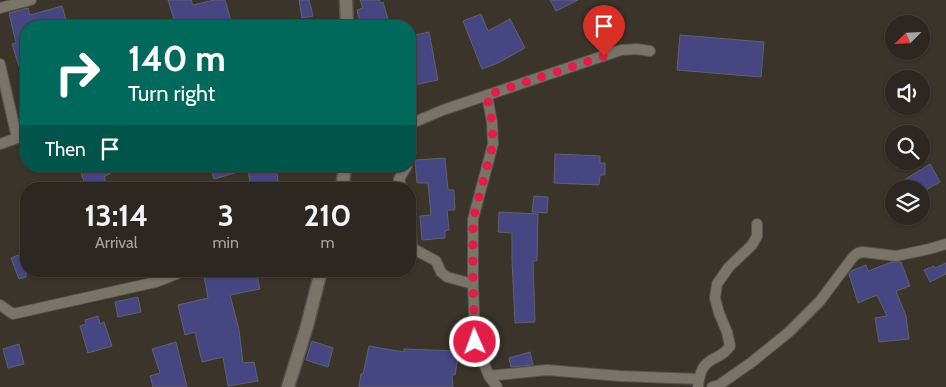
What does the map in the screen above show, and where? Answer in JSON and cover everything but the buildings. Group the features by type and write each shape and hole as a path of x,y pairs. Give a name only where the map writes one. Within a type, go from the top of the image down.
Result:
{"street":[{"path":"0,8 31,0"},
{"path":"346,0 347,20"},
{"path":"416,121 443,110 621,50 637,49 650,51"},
{"path":"0,64 20,130"},
{"path":"487,95 492,122 493,144 473,219 473,284 475,342 489,376 497,387"},
{"path":"0,144 20,138"},
{"path":"489,376 546,370 698,383 704,365 726,352 730,346 727,332 714,298 718,284 729,267 752,245 757,236 757,224"},
{"path":"712,387 719,385 752,362 789,332 820,301 858,253 870,252 896,256 946,244"},
{"path":"416,250 436,261 441,272 447,277 473,284"},
{"path":"0,305 13,314 156,282 169,277"},
{"path":"288,387 319,277"}],"route":[{"path":"475,342 473,219 493,144 492,122 487,95 604,56"}]}
